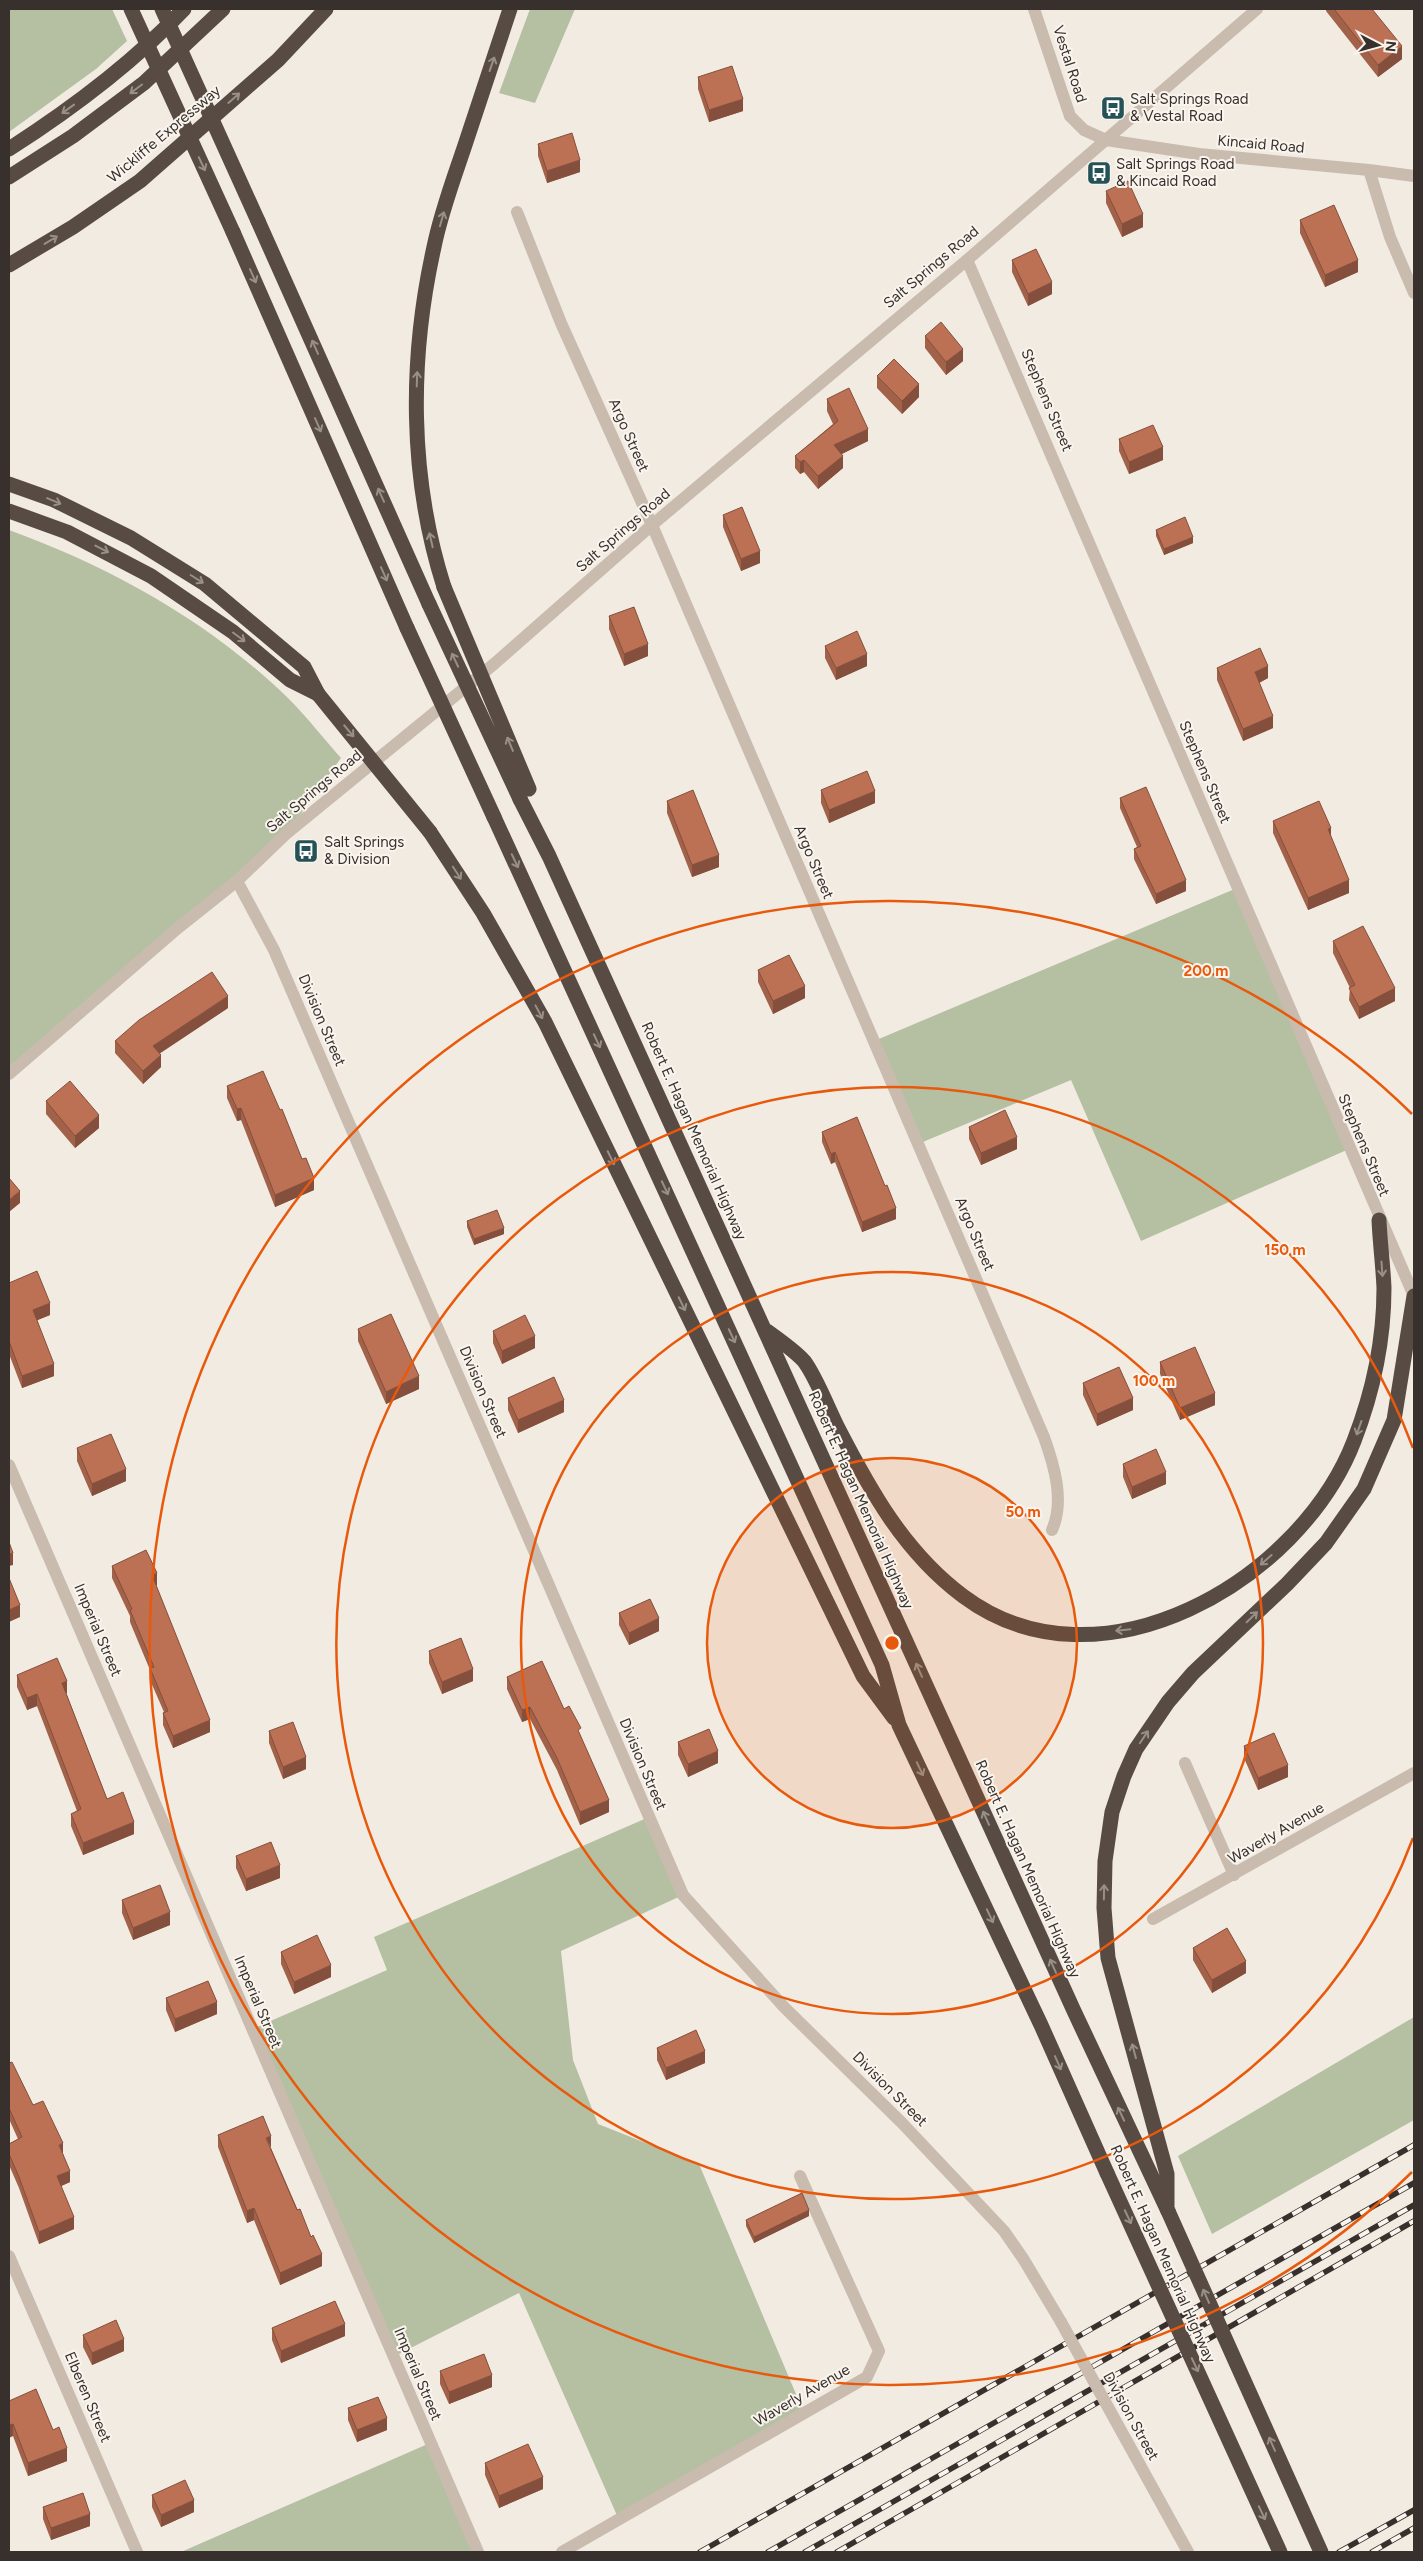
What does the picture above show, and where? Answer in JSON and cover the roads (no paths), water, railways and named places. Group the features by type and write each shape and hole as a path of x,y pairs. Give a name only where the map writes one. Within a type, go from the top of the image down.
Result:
{"highway":[{"path":"131,9 233,232 407,628 882,1665 899,1725"},
{"path":"162,9 429,604 524,794"},
{"path":"9,149 46,125 118,72 184,9"},
{"path":"9,177 73,136 144,83 223,9"},
{"name":"Wickliffe Expressway","path":"9,265 73,227 140,181 278,60 326,9"},
{"path":"510,9 453,179 434,245 419,334 416,407 420,479 426,518 444,587 524,794"},
{"path":"9,484 54,500 123,534 205,584 304,667 318,694 430,832 483,913 540,1013 863,1676 899,1725"},
{"path":"9,511 67,532 151,576 233,632 290,680 318,694"},
{"name":"Robert E. Hagan Memorial Highway","path":"524,794 549,856 1142,2158 1168,2211 1321,2552"},
{"path":"764,1328 804,1361 860,1472 888,1517 933,1572 989,1613 1024,1627 1088,1634 1129,1630 1171,1618 1210,1599 1259,1566 1281,1547 1307,1519 1328,1490 1354,1443 1376,1371 1384,1289 1379,1220"},
{"path":"1168,2211 1167,2174 1108,1958 1104,1908 1105,1861 1112,1812 1124,1776 1136,1749 1168,1702 1193,1674 1287,1584 1326,1543 1364,1489 1394,1420 1414,1297"},
{"name":"Robert E. Hagan Memorial Highway","path":"899,1725 1041,2024 1280,2552"}],"street":[{"name":"Vestal Road","path":"1034,9 1070,116 1084,130 1106,140"},
{"name":"Salt Springs Road","path":"9,1074 178,928 237,881 287,834 494,664 652,526 967,260 1257,9"},
{"name":"Kincaid Road","path":"1106,140 1199,154 1414,176"},
{"path":"1369,170 1390,237 1414,293"},
{"name":"Argo Street","path":"517,212 561,323 652,526 1044,1437 1053,1460 1056,1478 1058,1516 1052,1530"},
{"name":"Stephens Street","path":"967,260 1379,1220 1414,1297"},
{"name":"Division Street","path":"237,881 274,950 683,1895 784,2007 902,2123 1004,2232 1024,2260 1061,2322 1188,2552"},
{"name":"Imperial Street","path":"9,1465 478,2552"},
{"path":"1185,1762 1234,1875"},
{"name":"Waverly Avenue","path":"1153,1919 1414,1773"},
{"name":"Waverly Avenue","path":"562,2552 867,2377 880,2351 800,2176"},
{"name":"Elberen Street","path":"9,2256 137,2552"}],"railway":[{"path":"700,2552 1414,2145"},
{"path":"768,2552 1414,2183"},
{"path":"805,2552 1414,2205"},
{"path":"837,2552 1414,2221"},
{"path":"1339,2552 1414,2510"},
{"path":"1372,2552 1414,2528"}],"place":[{"name":"Salt Springs Road & Vestal Road","path":"1113,108"},
{"name":"Salt Springs Road & Kincaid Road","path":"1099,173"},
{"name":"Salt Springs & Division","path":"306,851"}]}
